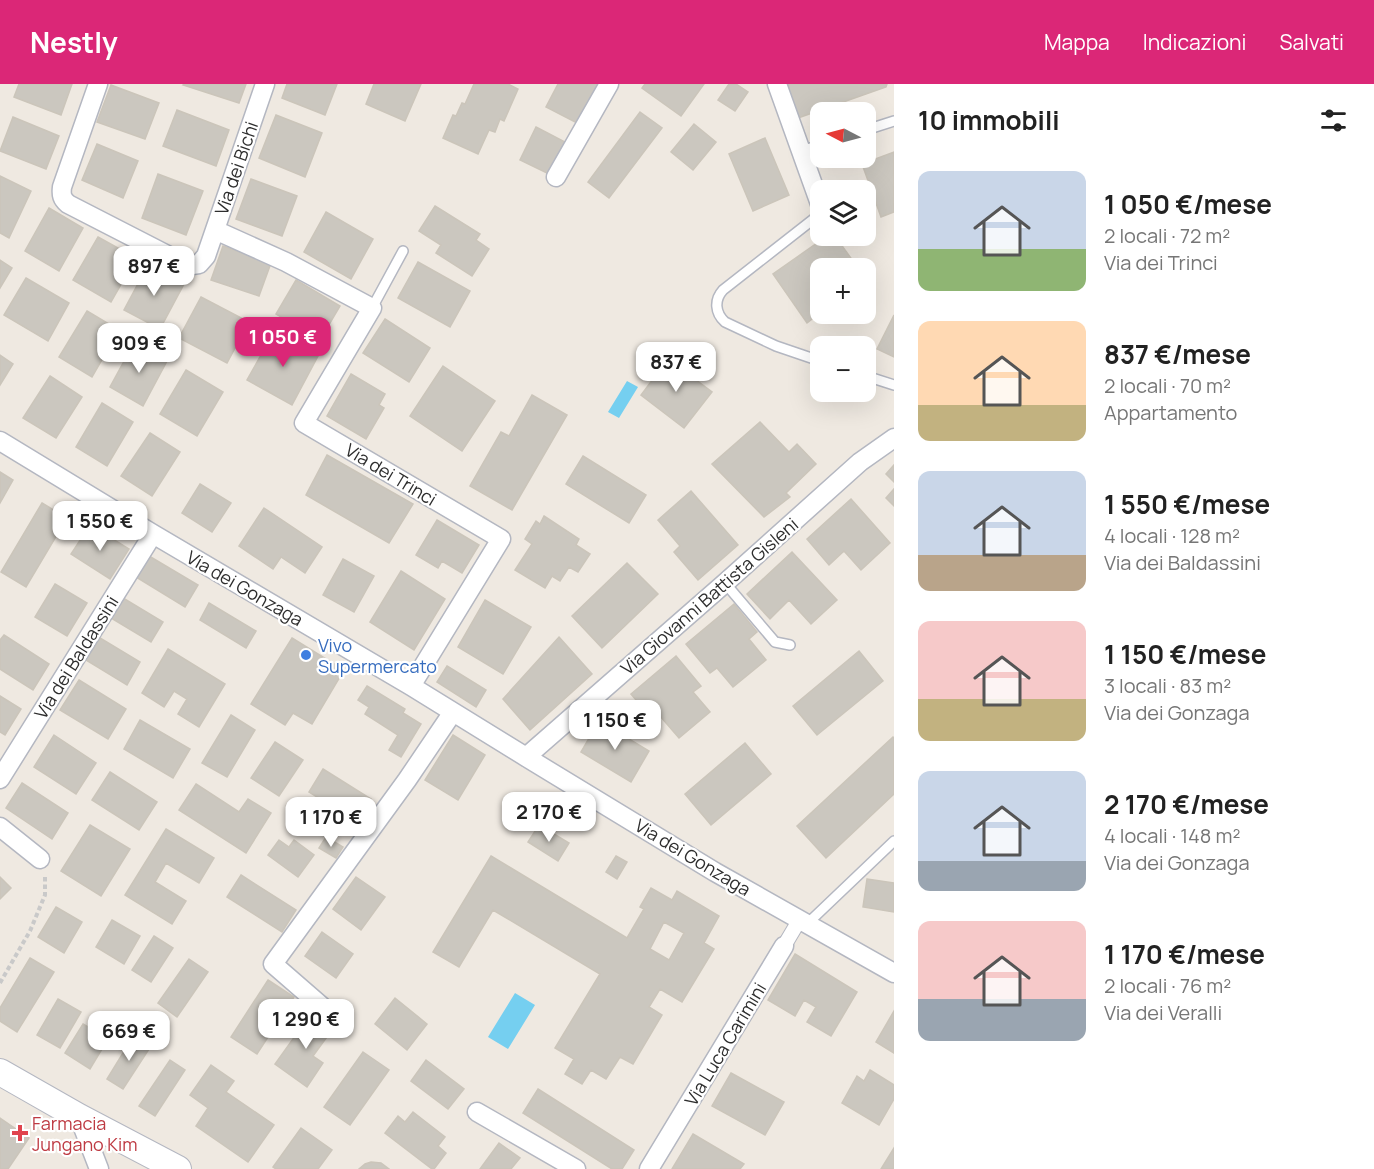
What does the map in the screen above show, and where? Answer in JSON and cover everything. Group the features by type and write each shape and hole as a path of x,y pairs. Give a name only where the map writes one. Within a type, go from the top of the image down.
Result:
{"main road":[{"path":"0,1072 178,1169"}],"street":[{"name":"Via dei Bichi","path":"98,84 62,187 64,201 188,264 199,264 204,259 266,84"},
{"path":"556,177 609,84"},
{"path":"777,84 811,180"},
{"path":"215,230 286,262 372,308"},
{"name":"Via dei Trinci","path":"372,308 304,423 501,539 411,686"},
{"name":"Via Giovanni Battista Gisleni","path":"526,757 860,462 894,438"},
{"name":"Via dei Gonzaga","path":"0,441 411,686 715,872 894,973"},
{"name":"Via dei Baldassini","path":"0,779 153,534"},
{"path":"334,1017 273,964 401,789 453,712"},
{"path":"0,827 40,859"},
{"name":"Via Luca Carimini","path":"649,1169 784,946 804,921"},
{"path":"477,1112 576,1169"},
{"path":"79,1117 99,1169"}],"lane":[{"path":"876,127 894,122"},
{"path":"801,151 810,148"},
{"path":"810,222 723,290 716,304 719,315 725,322 776,346 810,358"},
{"name":"Via dei Trinci","path":"372,308 403,251"},
{"path":"876,379 894,385"},
{"path":"725,583 775,642 790,645"},
{"path":"804,921 894,841"}],"path":[{"path":"0,983 30,931 45,896 45,868 40,859"}],"water":[{"path":"627,381 638,387 619,418 608,412"},
{"path":"515,993 535,1005 508,1049 488,1037"}],"building":[{"path":"19,84 72,84 61,115 14,97"},
{"path":"184,84 246,84 239,103"},
{"path":"287,84 337,84 325,115 282,98"},
{"path":"374,84 421,84 405,121 366,104"},
{"path":"474,84 508,84 518,89 504,121 500,119 495,132 489,130 478,154 443,138 453,115 456,116 462,103 465,104"},
{"path":"558,84 599,84 579,124 546,107"},
{"path":"645,84 704,84 681,116 642,88"},
{"path":"729,84 736,84 748,92 735,111 718,100"},
{"path":"787,84 887,84 886,87 843,102 810,102 810,114 798,118"},
{"path":"111,85 159,103 145,139 97,122"},
{"path":"177,110 229,130 216,166 163,146"},
{"path":"640,112 662,128 609,198 588,182"},
{"path":"276,115 322,133 305,177 259,158"},
{"path":"13,117 59,136 46,169 0,151"},
{"path":"694,124 716,142 693,170 671,152"},
{"path":"536,127 565,142 549,174 520,160"},
{"path":"765,138 789,195 753,211 729,154"},
{"path":"97,144 138,161 123,198 82,180"},
{"path":"894,152 894,212 881,217 876,203 876,180 868,180 863,168 876,168 876,159"},
{"path":"158,174 203,191 186,235 142,218"},
{"path":"0,176 31,191 9,238 0,233"},
{"path":"251,179 297,196 282,236 236,219"},
{"path":"435,206 480,234 476,240 489,249 472,276 436,253 441,245 419,231"},
{"path":"49,208 83,228 59,271 25,251"},
{"path":"326,212 373,239 351,279 304,252"},
{"path":"98,237 136,258 111,302 73,280"},
{"path":"223,246 271,263 259,296 211,280"},
{"path":"813,246 842,246 851,258 810,258 810,321 807,323 773,274"},
{"path":"0,260 12,268 0,288"},
{"path":"418,262 470,291 450,327 398,298"},
{"path":"148,265 184,284 160,329 124,310"},
{"path":"26,278 69,303 48,341 4,315"},
{"path":"296,280 340,306 320,340 276,314"},
{"path":"201,297 249,322 227,363 179,338"},
{"path":"87,311 119,330 92,377 59,357"},
{"path":"894,315 894,357 877,349"},
{"path":"385,319 430,348 409,382 363,353"},
{"path":"274,332 318,356 292,405 247,380"},
{"path":"134,343 167,361 143,406 110,387"},
{"path":"0,355 13,364 0,385"},
{"path":"668,359 712,392 684,428 641,395"},
{"path":"443,366 495,401 462,451 410,416"},
{"path":"186,370 223,392 197,436 160,414"},
{"path":"351,374 385,394 379,405 384,408 366,439 327,416"},
{"path":"50,376 82,397 56,438 23,418"},
{"path":"532,395 567,415 512,510 470,486 501,432 509,436"},
{"path":"102,403 133,422 107,466 76,447"},
{"path":"760,422 789,452 797,444 816,464 786,493 790,497 764,517 712,464"},
{"path":"150,433 180,452 152,496 121,476"},
{"path":"327,455 413,504 389,543 306,495"},
{"path":"583,456 646,495 629,523 566,484"},
{"path":"894,465 894,482 886,474"},
{"path":"0,472 13,480 0,503"},
{"path":"200,484 231,503 212,532 182,513"},
{"path":"894,489 894,506 886,498"},
{"path":"691,491 738,545 698,580 674,552 680,546 658,520"},
{"path":"851,499 890,543 861,570 844,551 829,565 807,539"},
{"path":"42,503 67,518 26,587 1,572"},
{"path":"264,508 322,547 305,573 281,557 273,569 239,546"},
{"path":"544,516 579,539 576,545 590,554 578,572 569,567 560,581 552,576 545,588 515,570 532,544 525,539 536,521 540,524"},
{"path":"437,520 479,545 462,573 442,561 438,568 416,555"},
{"path":"90,525 129,549 110,579 71,554"},
{"path":"792,552 837,600 811,624 789,600 770,619 747,594"},
{"path":"149,556 198,585 185,607 136,577"},
{"path":"343,559 374,576 354,612 323,595"},
{"path":"627,563 658,594 602,648 572,616"},
{"path":"401,571 445,599 414,650 370,622"},
{"path":"55,584 87,603 67,636 35,617"},
{"path":"123,598 163,622 151,642 111,618"},
{"path":"485,600 531,627 503,674 458,647"},
{"path":"209,603 256,631 246,648 200,620"},
{"path":"734,604 757,632 749,639 766,660 733,687 717,668 710,673 686,644"},
{"path":"4,635 49,664 33,690 0,669 0,640"},
{"path":"559,637 592,674 530,730 503,699"},
{"path":"100,638 140,662 127,685 86,660"},
{"path":"292,638 344,670 312,724 293,713 285,725 251,704"},
{"path":"168,649 225,684 199,727 178,714 187,699 174,691 164,707 142,693"},
{"path":"859,651 883,681 817,735 793,706"},
{"path":"676,656 701,686 693,692 710,712 679,738 660,716 654,721 631,694"},
{"path":"447,666 486,690 476,707 437,682"},
{"path":"79,680 126,709 108,739 60,710"},
{"path":"367,686 405,709 403,713 421,724 401,757 389,750 398,735 365,714 369,707 358,700"},
{"path":"0,696 21,709 5,735 0,732"},
{"path":"231,715 255,730 227,777 202,763"},
{"path":"140,720 190,749 173,778 124,749"},
{"path":"599,721 649,751 631,782 581,752"},
{"path":"54,735 96,763 76,794 34,767"},
{"path":"453,735 485,755 458,800 425,780"},
{"path":"893,737 894,794 826,858 797,826"},
{"path":"275,742 303,760 279,796 251,778"},
{"path":"745,743 771,774 711,825 685,794"},
{"path":"323,769 371,799 357,822 309,792"},
{"path":"110,772 157,802 139,830 92,800"},
{"path":"22,783 68,813 52,839 6,808"},
{"path":"196,784 239,812 248,799 271,813 246,853 179,810"},
{"path":"90,825 130,849 101,896 61,871"},
{"path":"539,825 569,843 558,861 528,842"},
{"path":"166,829 214,858 199,883 166,863 155,882 186,901 172,924 125,895"},
{"path":"326,837 343,847 336,858 319,848"},
{"path":"279,840 289,847 294,840 314,855 298,877 268,855"},
{"path":"491,856 627,938 644,909 640,907 651,888 672,900 677,891 719,916 704,943 714,949 682,1002 660,989 649,1007 662,1015 633,1064 620,1057 606,1079 591,1070 582,1084 565,1074 574,1059 555,1048 600,974 493,910 459,967 433,952","holes":["664,922 684,933 669,960 650,949"]},
{"path":"616,856 627,862 617,879 606,872"},
{"path":"241,875 296,910 282,932 227,897"},
{"path":"0,877 11,888 0,899"},
{"path":"356,877 385,897 361,930 333,909"},
{"path":"867,879 894,883 894,912 863,907"},
{"path":"56,907 82,922 64,953 38,937"},
{"path":"112,920 140,936 124,964 96,947"},
{"path":"322,932 353,954 336,978 305,956"},
{"path":"154,936 173,948 151,982 132,970"},
{"path":"795,954 857,992 831,1036 807,1022 816,1007 804,1000 795,1016 768,1000"},
{"path":"30,958 54,972 17,1032 0,1021 0,1008"},
{"path":"189,959 208,972 177,1017 158,1003"},
{"path":"268,980 294,997 257,1054 231,1037"},
{"path":"395,998 427,1024 407,1050 375,1024"},
{"path":"58,999 81,1012 60,1048 37,1035"},
{"path":"313,1011 335,1026 313,1056 323,1063 307,1087 275,1064"},
{"path":"894,1011 894,1053 876,1042"},
{"path":"83,1024 108,1039 90,1069 65,1053"},
{"path":"134,1035 151,1046 123,1089 107,1079"},
{"path":"363,1052 389,1070 350,1125 324,1107"},
{"path":"170,1060 185,1070 155,1116 139,1106"},
{"path":"426,1060 464,1089 448,1109 411,1081"},
{"path":"211,1065 234,1081 226,1092 274,1125 248,1162 196,1126 208,1108 190,1095"},
{"path":"870,1070 894,1085 894,1099 879,1125 842,1103 857,1076 864,1081"},
{"path":"731,1073 784,1102 765,1135 712,1106"},
{"path":"538,1089 634,1150 622,1169 612,1169 523,1113"},
{"path":"413,1112 445,1137 438,1146 446,1153 434,1169 385,1133 398,1116 405,1122"},
{"path":"0,1118 29,1138 8,1169 0,1169"},
{"path":"301,1128 332,1150 318,1169 276,1169 273,1167"},
{"path":"693,1134 744,1164 740,1169 672,1169"},
{"path":"499,1143 520,1158 511,1169 480,1169"},
{"path":"894,1148 894,1169 881,1169"},
{"path":"371,1162 381,1163 389,1169 359,1169"}],"place":[{"name":"Vivo Supermercato","path":"306,655"},
{"name":"Farmacia Jungano Kim","path":"20,1133"}]}
